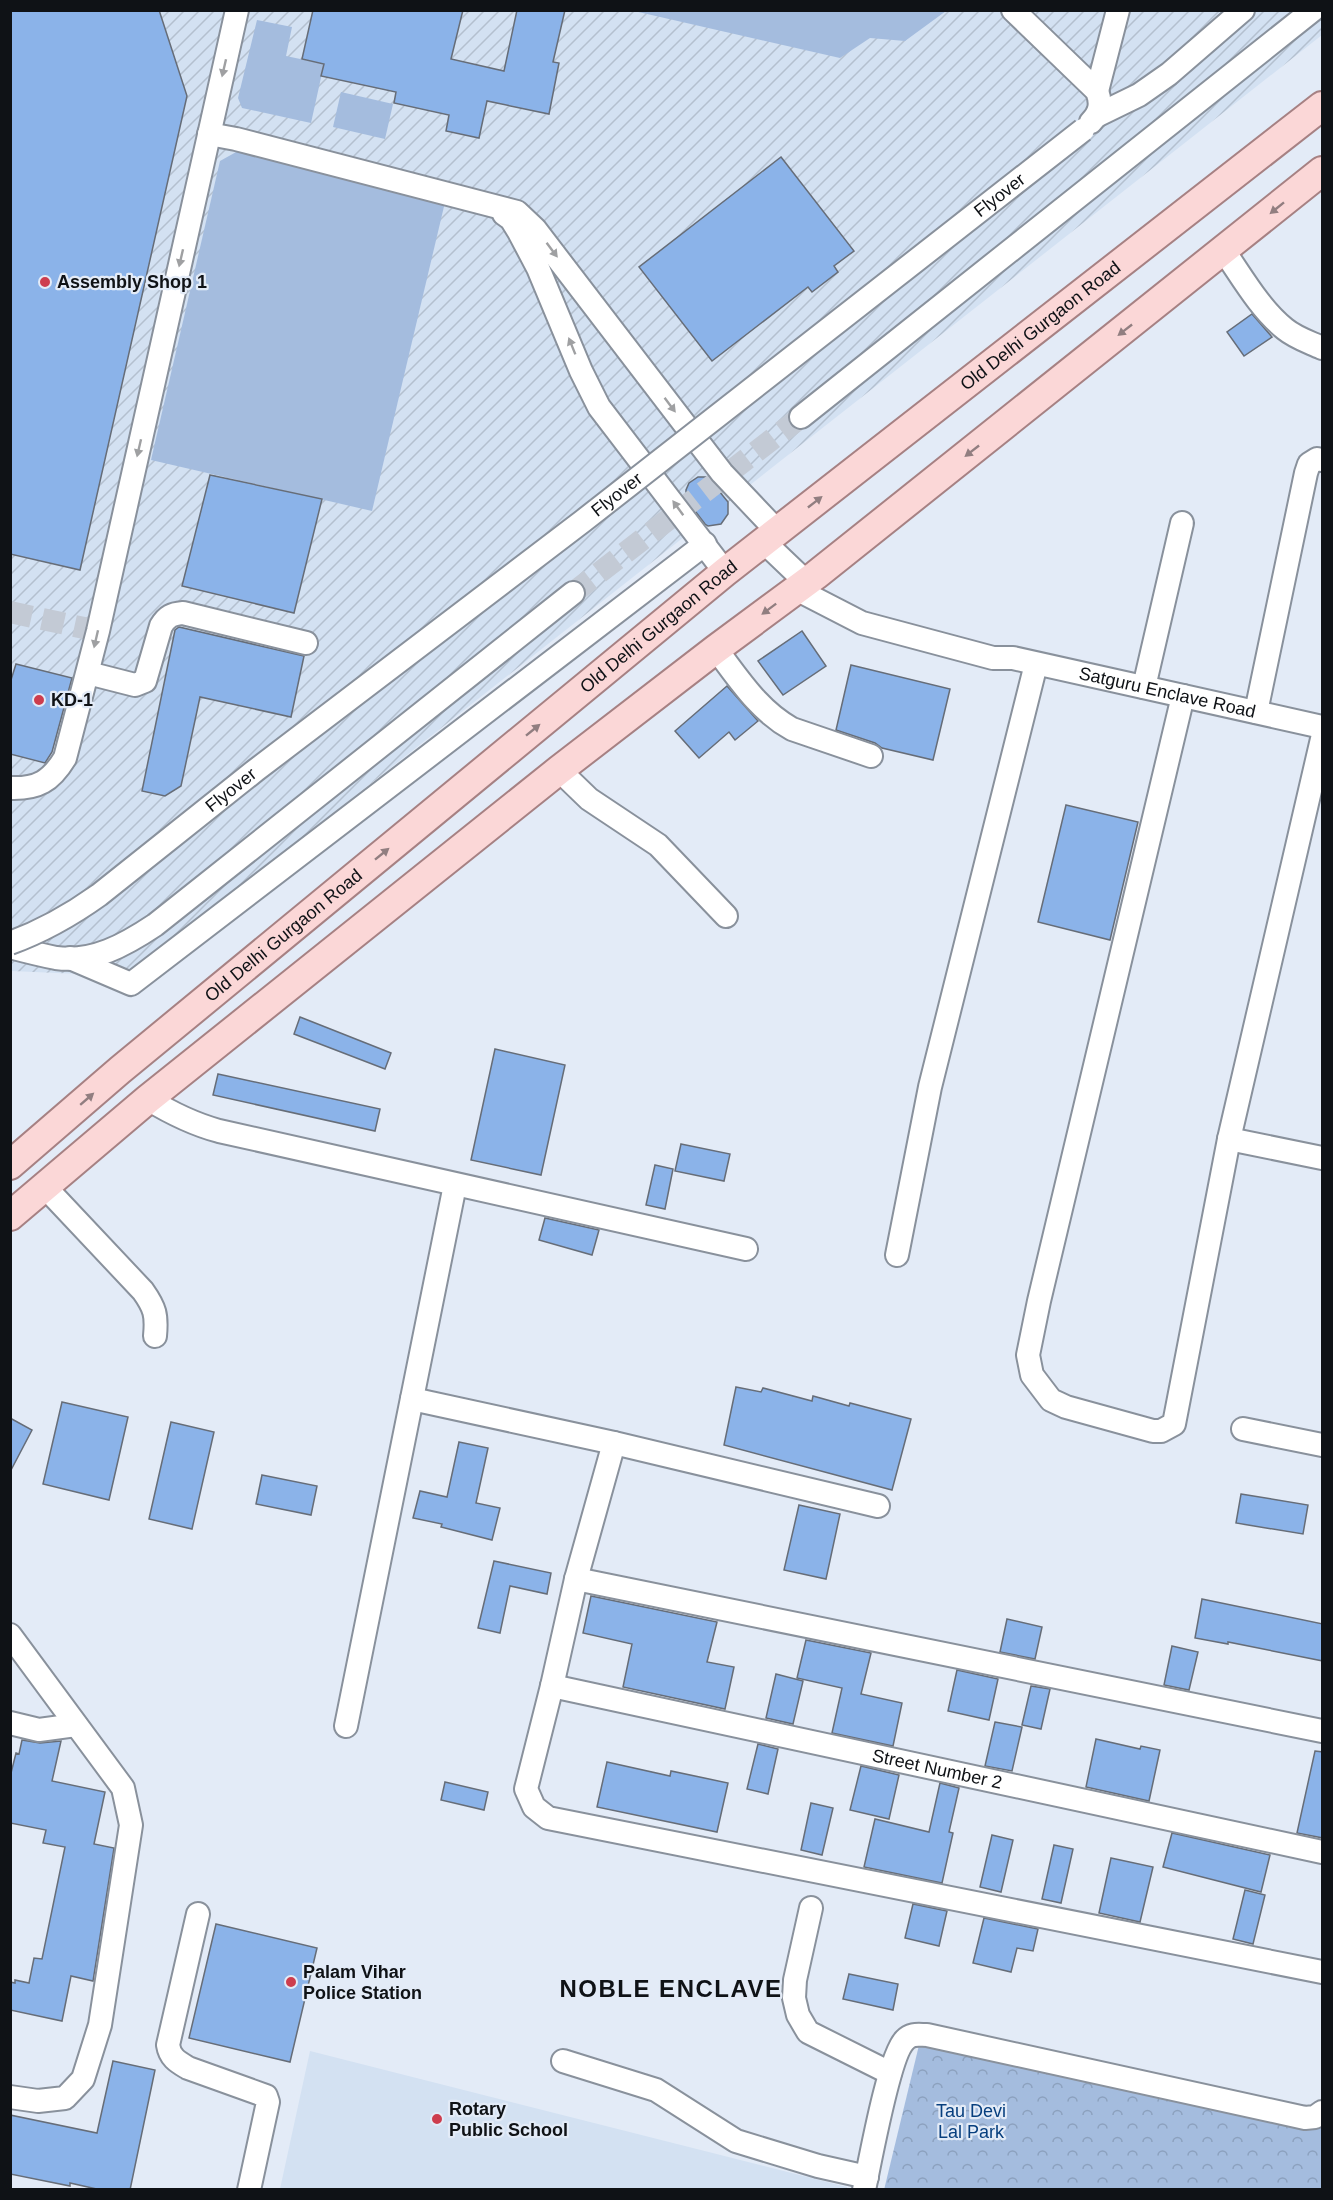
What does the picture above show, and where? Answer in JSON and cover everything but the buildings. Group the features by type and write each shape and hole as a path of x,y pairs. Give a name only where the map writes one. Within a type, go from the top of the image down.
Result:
{"main road":[{"name":"Old Delhi Gurgaon Road","path":"10,1165 139,1055 725,572 1323,106"},
{"path":"10,1216 148,1100 559,770 806,582 1323,171"},
{"path":"64,1119 91,1149"}],"street":[{"path":"10,788 25,789 45,782 54,776 65,758 88,673 237,10"},
{"path":"1013,10 1097,91 1101,100 1090,122"},
{"path":"1097,91 1118,10"},
{"name":"Flyover","path":"10,943 31,936 72,914 99,895 255,770 583,521 1090,122 1154,85 1243,10"},
{"path":"801,417 1313,10"},
{"name":"Satguru Enclave Road","path":"208,134 236,139 516,212 535,229 806,582 838,597 852,607 998,648 1013,658 1036,664 1323,727"},
{"path":"490,206 511,219 519,232 538,268 581,371 599,407 725,572"},
{"path":"1224,251 1273,318 1294,335 1323,348"},
{"path":"1256,712 1306,473 1309,464 1317,459 1323,460"},
{"path":"1144,687 1182,523"},
{"path":"70,958 131,984 705,544"},
{"path":"10,947 57,958 81,958 108,952 129,942 154,925 573,593"},
{"path":"88,673 135,686 146,681 161,626 166,618 173,614 183,613 306,643"},
{"path":"716,649 755,700 780,723 871,756"},
{"path":"897,1255 930,1087 1036,664"},
{"path":"1184,696 1028,1355 1032,1375 1051,1400 1066,1407 1153,1431 1161,1431 1174,1424 1229,1139 1323,740"},
{"path":"559,770 589,799 658,845 726,916"},
{"path":"148,1100 199,1126 455,1185 746,1248"},
{"path":"1229,1139 1323,1158"},
{"path":"346,1726 455,1185"},
{"path":"46,1188 149,1299 154,1307 157,1322 155,1336"},
{"path":"412,1399 614,1443 878,1506"},
{"path":"1243,1429 1323,1445"},
{"path":"614,1443 576,1579 526,1789 534,1807 548,1818 1323,1972"},
{"path":"576,1579 1323,1731"},
{"path":"10,1635 123,1788 131,1825 107,1989 100,2025 83,2079 65,2098 38,2101 10,2097"},
{"name":"Street Number 2","path":"552,1686 1323,1852"},
{"path":"10,1724 39,1730 76,1725"},
{"path":"812,1908 795,1980 794,1998 798,2015 808,2032 890,2073"},
{"path":"198,1914 168,2045 169,2051 177,2062 188,2068 266,2096 268,2102 249,2190"},
{"path":"563,2061 656,2090 736,2141 865,2183 890,2073 898,2050 905,2039 914,2034 1305,2118 1320,2117"}],"shaded area":[{"path":"11,11 1322,11 1322,35 126,976 11,971"},
{"name":"Rotary Public School","path":"310,2051 847,2187 847,2189 280,2189"}],"green space":[{"path":"634,11 946,11 905,41 870,38 840,58"},
{"path":"257,20 292,27 286,56 324,64 311,123 242,108 238,98"},
{"path":"341,92 393,104 385,139 333,127"},
{"path":"238,151 446,198 372,511 151,460 220,161"},
{"name":"Tau Devi Lal Park","path":"920,2041 1322,2127 1322,2189 884,2190"}],"tunnel":[{"path":"573,593 801,417"},
{"path":"10,612 98,631"}],"place":[{"name":"Assembly Shop 1","path":"45,282"},
{"name":"KD-1","path":"39,700"},
{"name":"Palam Vihar Police Station","path":"291,1982"},
{"name":"Rotary Public School","path":"437,2119"}],"district":[{"name":"NOBLE ENCLAVE","path":"671,1988"}]}
